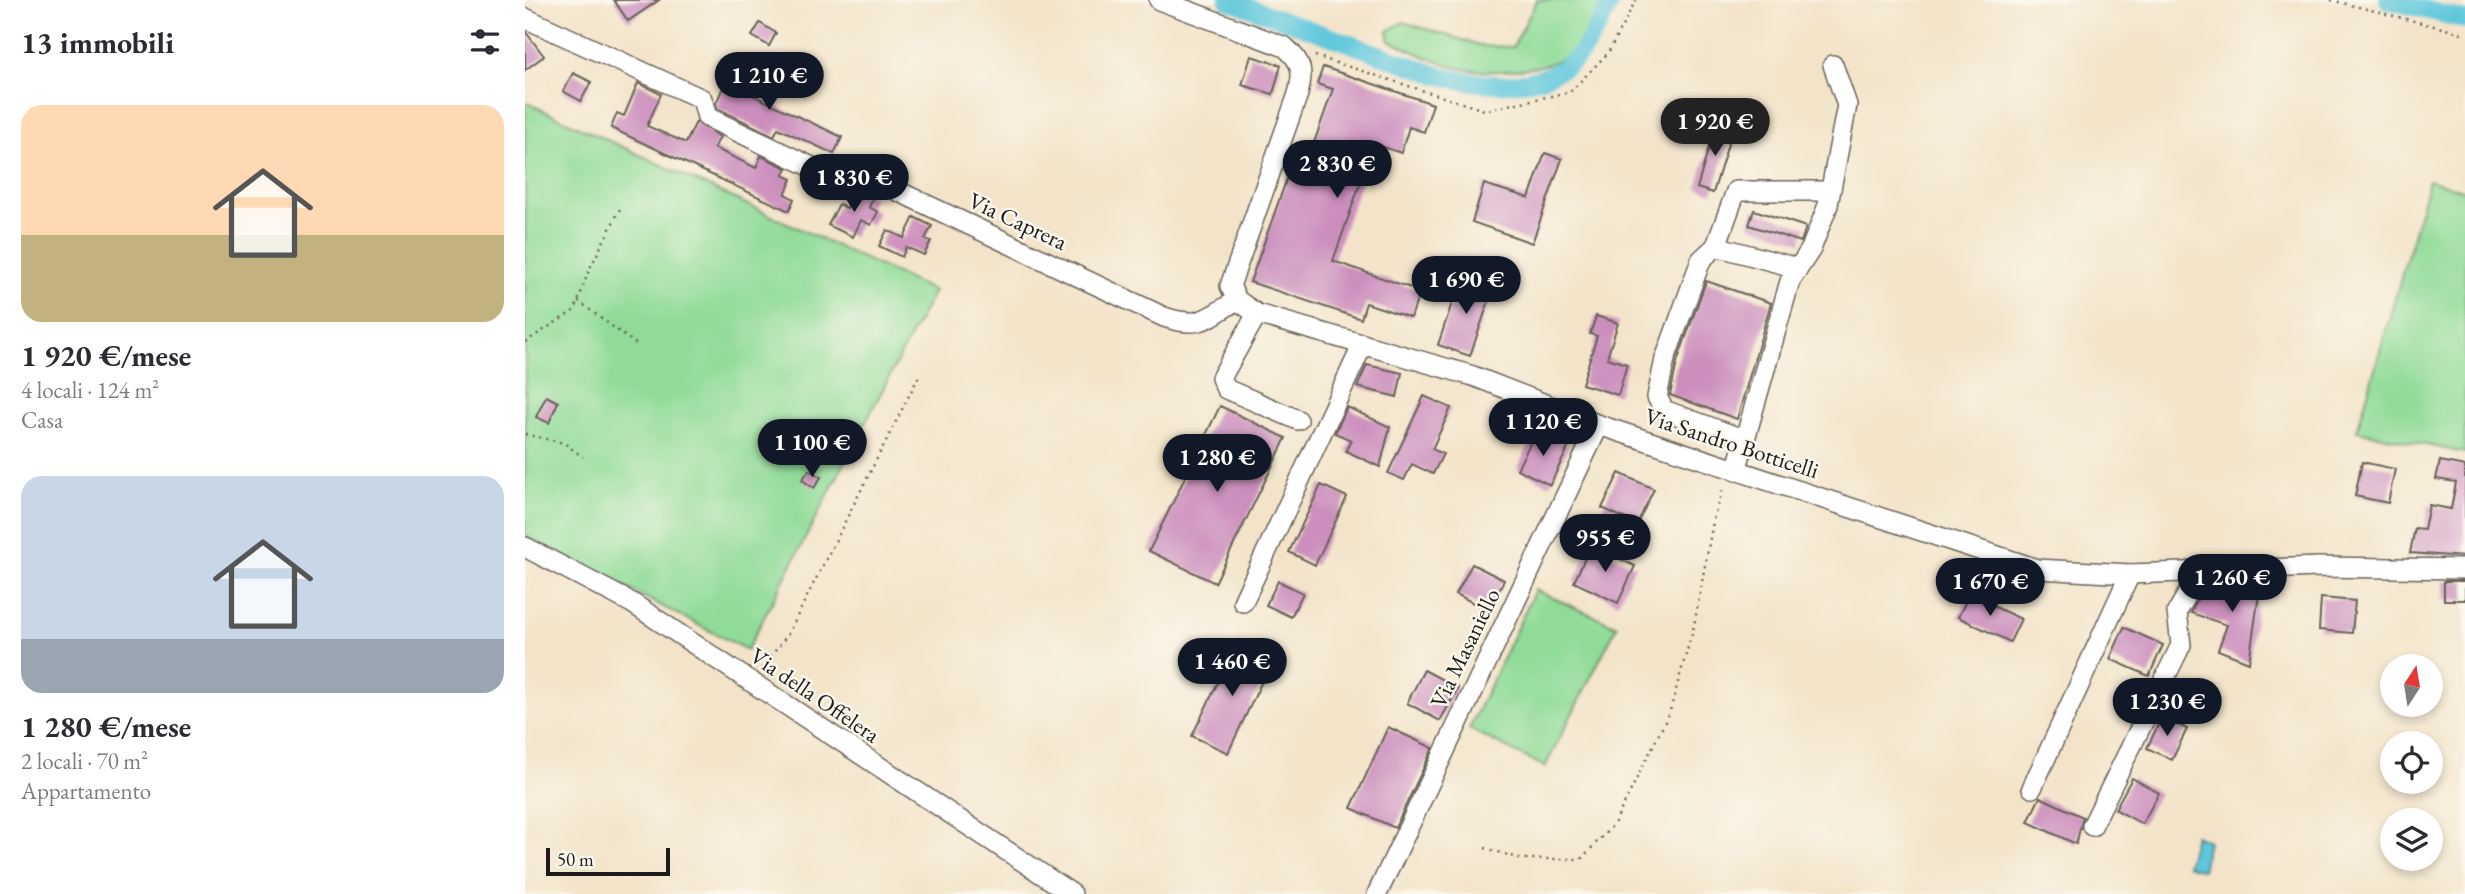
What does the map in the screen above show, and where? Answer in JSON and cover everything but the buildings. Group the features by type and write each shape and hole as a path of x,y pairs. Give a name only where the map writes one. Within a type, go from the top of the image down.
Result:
{"street":[{"path":"1159,0 1285,47 1300,61 1302,77 1230,286 1237,300"},
{"name":"Via Caprera","path":"525,18 702,99 707,117 835,178 849,168 1164,317 1186,325 1205,319 1237,300"},
{"path":"1733,470 1745,440 1797,268 1811,249 1830,191 1847,105 1833,65"},
{"path":"1745,440 1664,410 1657,397 1665,359 1701,260 1716,246 1736,191 1830,191"},
{"path":"1716,246 1797,268"},
{"name":"Via Sandro Botticelli","path":"1237,300 1257,314 1473,376 1599,425 2037,569 2130,574 2319,567 2465,569"},
{"path":"1257,314 1221,378 1226,389 1298,420"},
{"path":"1244,602 1363,344"},
{"name":"Via Masaniello","path":"1377,894 1599,425"},
{"name":"Via della Offelera","path":"525,547 632,603 1072,894"},
{"path":"2092,826 2181,645 2176,612 2191,588 2190,570"},
{"path":"2032,788 2130,574"}],"path":[{"path":"1285,47 1484,110 1570,92 1608,53 1636,0"},
{"path":"2331,0 2465,34"},
{"path":"525,342 575,310 589,270 620,209"},
{"path":"578,301 637,345"},
{"path":"749,681 788,634 919,376"},
{"path":"525,434 564,443 583,457"},
{"path":"1485,848 1521,859 1580,859 1614,824 1669,714 1694,626 1714,516 1733,470"}],"green space":[{"path":"1537,0 1604,0 1575,49 1559,60 1533,68 1503,71 1463,69 1435,61 1388,40 1388,31 1403,22 1483,46 1513,47"},
{"path":"525,102 934,291 747,650 525,536"},
{"path":"2429,180 2465,191 2465,453 2357,431"},
{"path":"1535,590 1617,626 1545,767 1469,729"}],"water":[{"path":"2195,835 2208,841 2202,870 2187,865"}],"waterway":[{"path":"1228,0 1437,75 1490,84 1527,82 1560,70 1585,47 1612,0"},
{"path":"2388,0 2465,20"}]}
